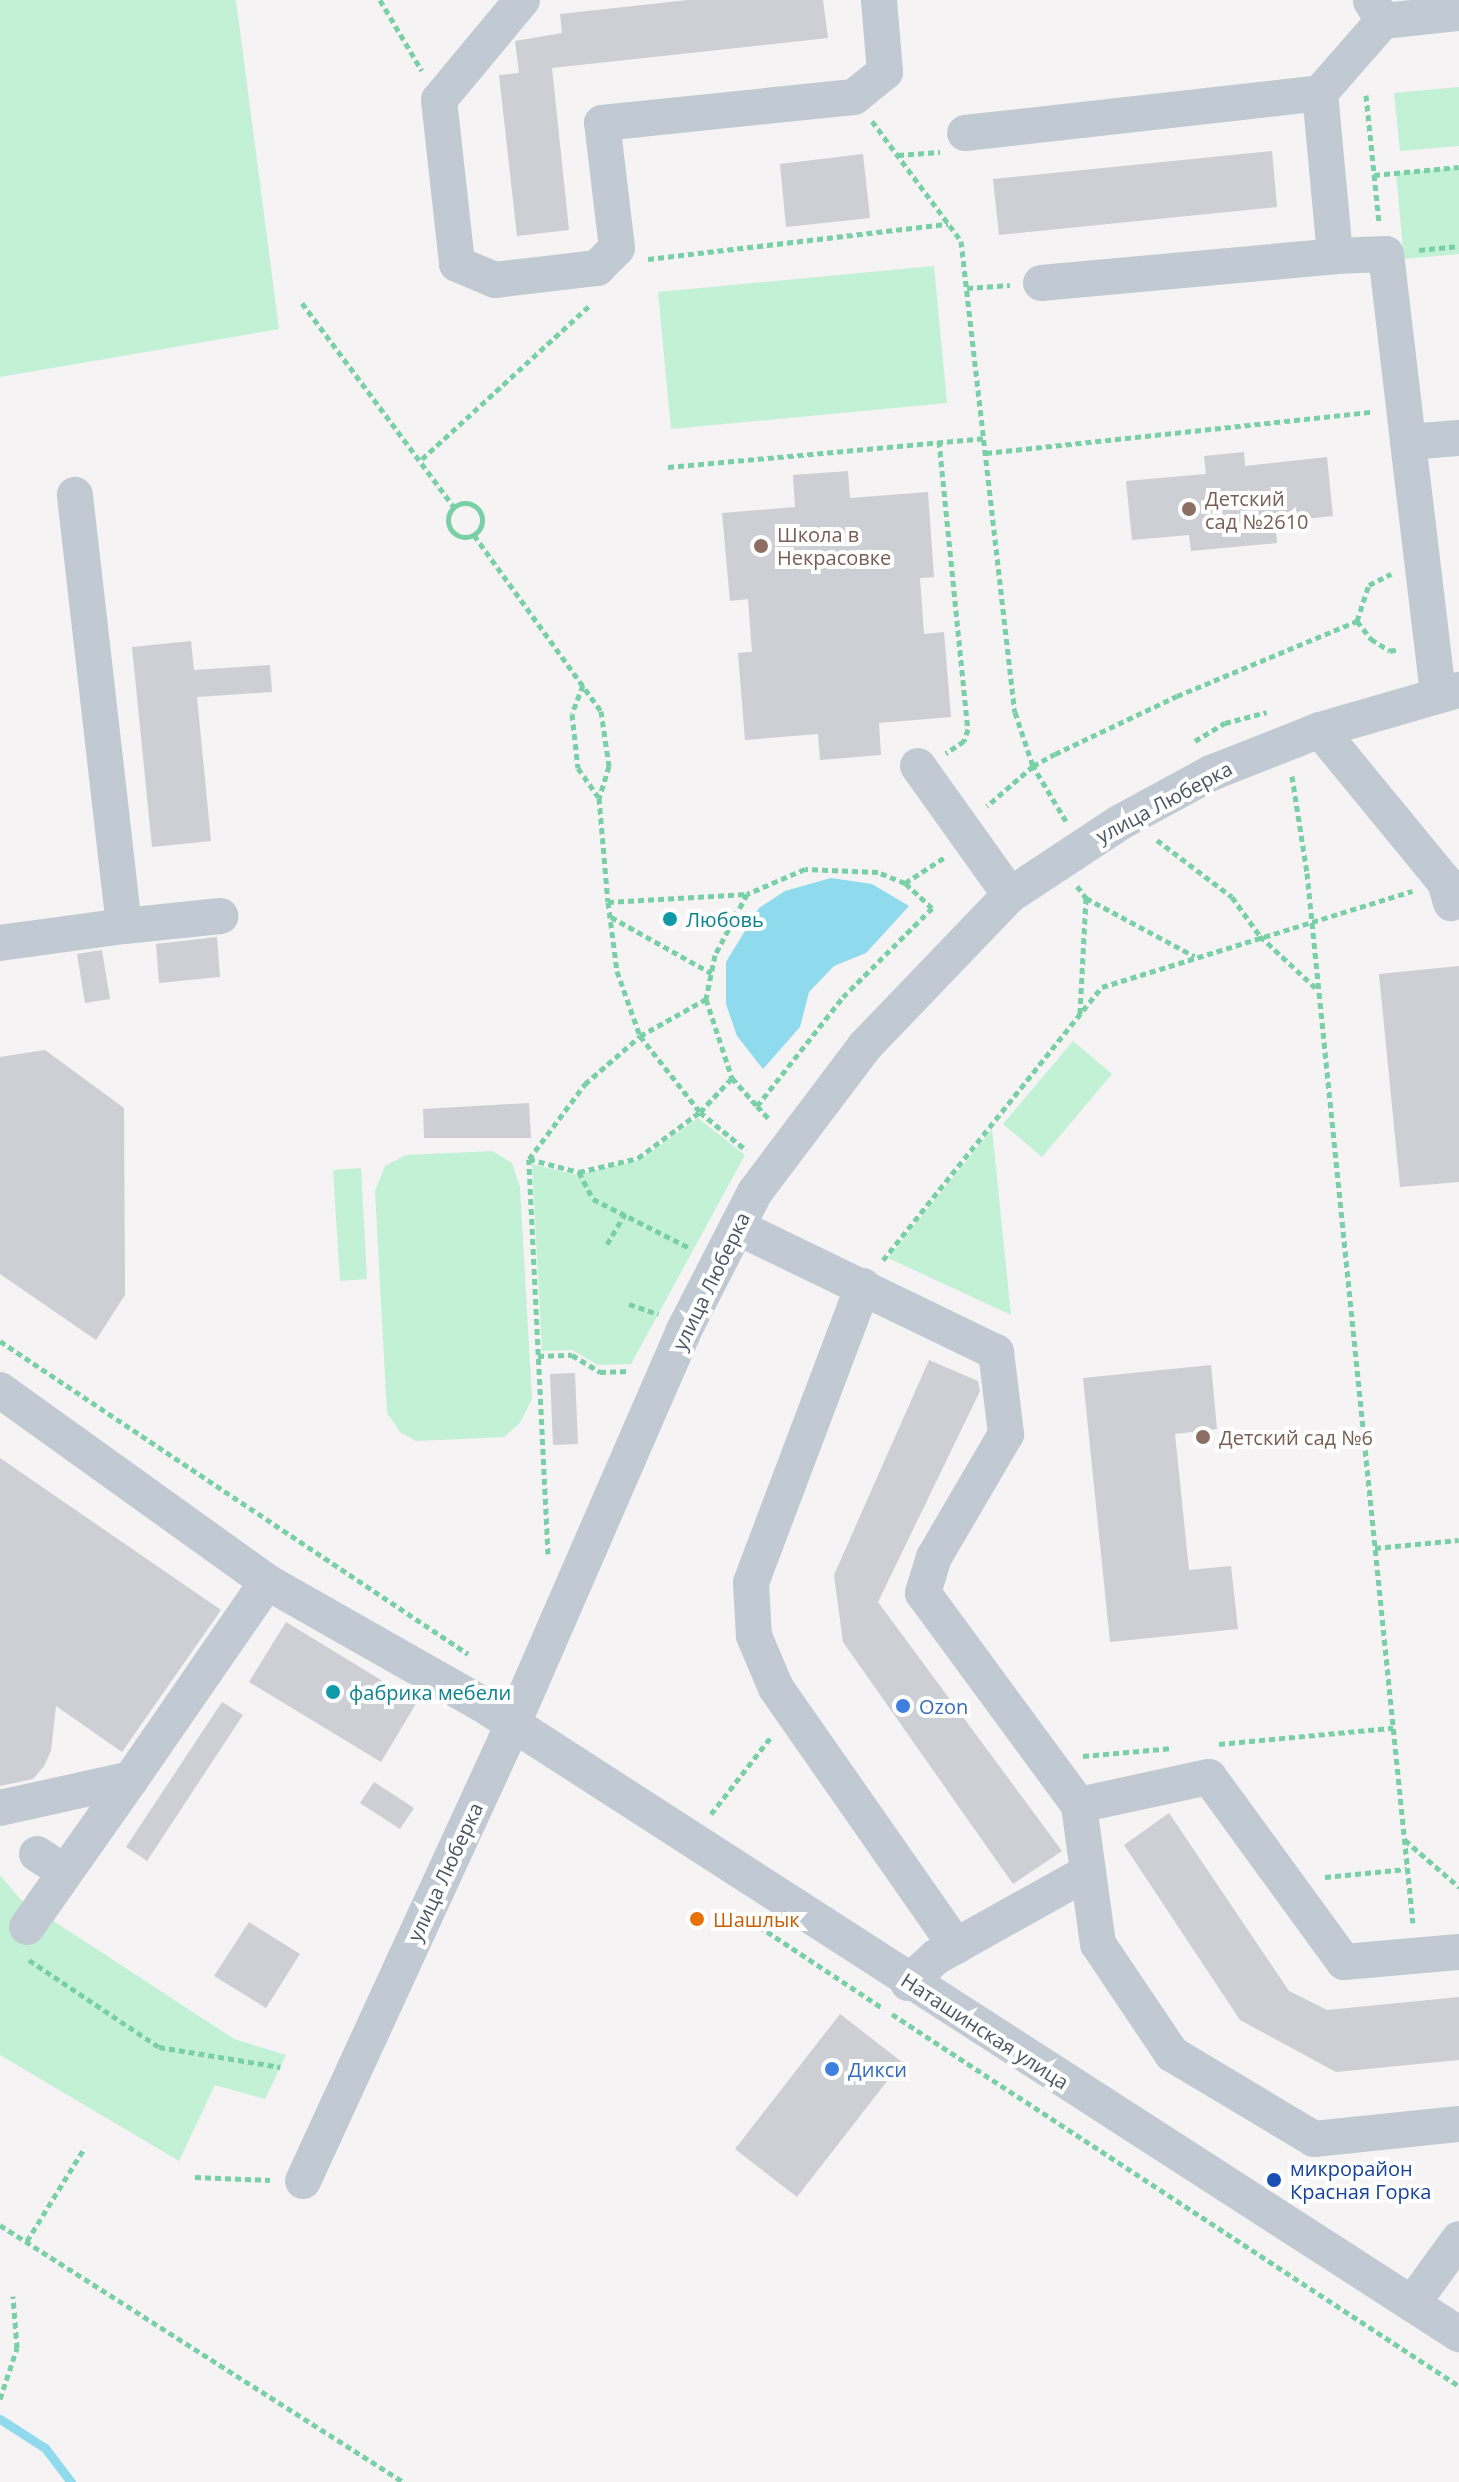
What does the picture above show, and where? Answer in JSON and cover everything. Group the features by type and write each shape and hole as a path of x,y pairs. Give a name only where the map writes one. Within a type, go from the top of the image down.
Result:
{"street":[{"path":"522,0 439,100 457,264 495,280 597,268 617,248 602,123 854,97 885,72 879,0"},
{"path":"1335,256 1320,93 1377,11 1459,13"},
{"path":"965,133 1320,93"},
{"path":"1041,283 1386,254 1423,569 1440,625 1448,693"},
{"path":"1408,442 1459,438"},
{"path":"75,495 124,926"},
{"name":"улица Люберка","path":"303,2181 513,1724 683,1332 755,1192 865,1046 1065,838 1127,818 1211,773 1320,730 1448,693"},
{"path":"1320,730 1448,892"},
{"path":"918,766 1010,895"},
{"path":"0,943 220,916"},
{"path":"737,1227 996,1352 1006,1434 934,1557 923,1593 1079,1805 1098,1944 1172,2054 1314,2139 1459,2124"},
{"path":"863,1286 751,1583 754,1636 792,1711 956,1946"},
{"name":"Наташинская улица","path":"0,1390 267,1582 513,1724 908,1983 1459,2334"},
{"path":"24,1941 51,1863 131,1779 267,1582"},
{"path":"1079,1805 1209,1777 1288,1880 1344,1962 1459,1952"},
{"path":"0,1808 131,1779"},
{"path":"908,1983 956,1946 1088,1872"},
{"path":"1412,2304 1459,2239"}],"path":[{"path":"380,0 439,100"},
{"path":"1366,95 1379,227"},
{"path":"854,97 961,241 1015,712 1033,766 1065,838 1086,898 1080,1015"},
{"path":"1374,175 1459,167"},
{"path":"639,260 949,224"},
{"path":"967,288 1041,283"},
{"path":"422,459 594,301"},
{"path":"302,303 422,459 454,507 451,528 463,537 474,535 482,523 479,511 469,504 454,507"},
{"path":"986,453 1404,407"},
{"path":"668,467 984,438"},
{"path":"918,766 952,750 968,729 939,441"},
{"path":"474,535 601,711 609,766 599,798 608,902 617,971 640,1036 700,1112 751,1154 758,1144"},
{"path":"962,828 1033,766 1177,696 1357,621 1369,585 1387,574 1423,569"},
{"path":"1357,621 1371,639 1390,651 1440,625"},
{"path":"583,685 572,714 578,768 599,798"},
{"path":"1185,747 1225,723 1282,708"},
{"path":"1286,743 1312,919 1416,1956"},
{"path":"1065,838 1078,810"},
{"path":"1127,818 1232,897 1260,936 1319,991"},
{"path":"608,902 747,894 805,869 878,872 905,883 932,908 843,997 757,1106"},
{"path":"863,1286 1102,987 1312,919 1448,892"},
{"path":"747,894 715,955 706,999 732,1078 772,1123"},
{"path":"1086,898 1195,957"},
{"path":"610,916 711,973"},
{"path":"548,1564 529,1159 585,1084 640,1036 706,999"},
{"path":"529,1159 579,1172 638,1158 700,1112 732,1078"},
{"path":"765,1133 781,1111"},
{"path":"579,1172 593,1199 694,1250"},
{"path":"607,1244 625,1214"},
{"path":"688,1263 702,1236"},
{"path":"656,1329 668,1302"},
{"path":"629,1304 662,1315"},
{"path":"0,1341 470,1655"},
{"path":"538,1356 572,1355 600,1372 638,1371 632,1385"},
{"path":"1375,1548 1459,1540"},
{"path":"710,1814 792,1711"},
{"path":"1404,1840 1459,1887"},
{"path":"1288,1880 1407,1869"},
{"path":"729,1907 1459,2386"},
{"path":"24,1941 159,2047 280,2067"},
{"path":"27,2241 85,2147"},
{"path":"195,2177 303,2181"},
{"path":"0,2225 404,2482"},
{"path":"0,2399 17,2348 13,2296"}],"green space":[{"path":"0,0 236,0 279,329 0,377"},
{"path":"1459,87 1459,146 1400,151 1394,93"},
{"path":"1459,167 1459,254 1404,259 1396,173"},
{"path":"934,266 947,403 671,429 658,292"},
{"path":"1073,1041 1112,1074 1042,1157 1003,1124"},
{"path":"698,1118 745,1155 631,1364 598,1365 572,1350 542,1351 532,1164 577,1175 640,1160"},
{"path":"992,1129 1011,1315 888,1258"},
{"path":"492,1151 512,1163 520,1187 532,1399 520,1423 504,1437 416,1441 400,1432 387,1413 375,1191 385,1166 406,1155"},
{"path":"361,1168 367,1279 340,1281 333,1170"},
{"path":"0,1875 20,1899 234,2039 286,2055 265,2099 215,2085 179,2161 0,2055"}],"water":[{"path":"831,878 872,884 909,906 866,953 834,966 809,992 800,1027 763,1069 737,1036 726,1004 726,962 759,908 785,891"}],"building":[{"path":"688,0 823,0 828,38 552,68 569,230 517,236 499,75 519,73 515,41 562,33 560,14"},
{"path":"1272,151 1277,207 999,235 993,179"},
{"path":"863,154 870,218 786,227 780,164"},
{"path":"1244,452 1245,466 1327,457 1333,516 1275,522 1277,543 1191,551 1189,535 1132,540 1126,481 1206,474 1204,456"},
{"path":"848,471 850,498 928,492 934,577 920,578 924,634 944,632 951,717 879,723 881,755 820,760 818,734 745,740 738,653 752,652 748,599 730,601 722,513 795,507 793,475"},
{"path":"191,641 194,670 270,665 272,692 197,697 211,841 152,847 132,647"},
{"path":"217,937 220,977 159,983 156,944"},
{"path":"102,950 110,999 85,1003 77,954"},
{"path":"1459,966 1459,1182 1400,1187 1379,974"},
{"path":"45,1050 124,1108 125,1295 96,1340 0,1274 0,1057"},
{"path":"529,1103 531,1138 424,1138 423,1109"},
{"path":"929,1360 978,1381 980,1391 878,1602 1062,1851 1013,1884 843,1642 834,1575"},
{"path":"1211,1365 1217,1429 1175,1434 1189,1570 1231,1566 1238,1629 1110,1642 1083,1378"},
{"path":"575,1373 578,1444 553,1445 550,1374"},
{"path":"0,1458 221,1610 122,1752 56,1706 51,1751 44,1766 33,1779 0,1786"},
{"name":"фабрика мебели","path":"286,1622 417,1702 381,1762 249,1682"},
{"path":"222,1702 243,1715 147,1861 126,1847"},
{"path":"374,1782 414,1808 400,1829 360,1803"},
{"path":"1169,1813 1289,1991 1327,2010 1459,1997 1459,2060 1336,2072 1240,2020 1124,1845"},
{"path":"249,1922 300,1954 266,2008 214,1976"},
{"path":"840,2014 902,2062 797,2197 735,2149"}],"waterway":[{"path":"0,2419 45,2448 71,2482"}],"place":[{"name":"Детский сад №2610","path":"1189,509"},
{"name":"Школа в Некрасовке","path":"761,546"},
{"name":"Любовь","path":"670,919"},
{"name":"Детский сад №6","path":"1203,1437"},
{"name":"фабрика мебели","path":"333,1692"},
{"name":"Ozon","path":"903,1706"},
{"name":"Шашлык","path":"697,1919"},
{"name":"Дикси","path":"832,2069"},
{"name":"микрорайон Красная Горка","path":"1274,2180"}]}
